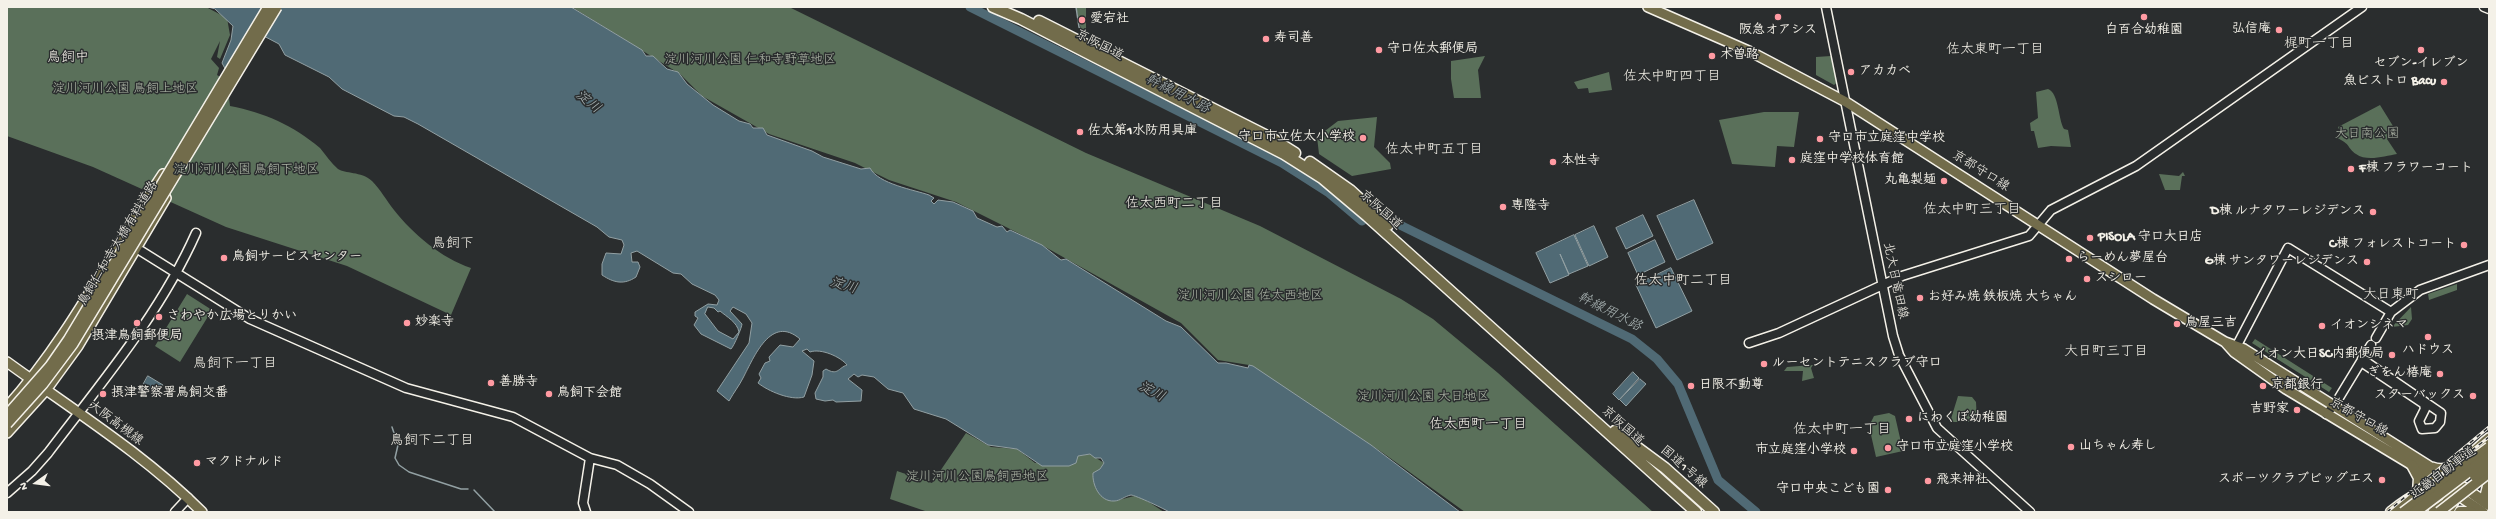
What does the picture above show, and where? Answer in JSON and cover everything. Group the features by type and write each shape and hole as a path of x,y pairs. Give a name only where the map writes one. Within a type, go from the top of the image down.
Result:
{"highway":[{"name":"京阪国道","path":"993,7 1020,19 1304,165 1368,216 1461,296 1705,512"},
{"name":"京阪国道","path":"1010,7 1271,138 1350,190 1461,296 1696,512"},
{"name":"国道1号線","path":"1615,431 1665,468 1714,512"},
{"name":"近畿自動車道","path":"2415,512 2489,456"},
{"path":"2414,462 2420,478 2418,493"},
{"name":"近畿自動車道","path":"2427,512 2489,465"},
{"path":"2489,482 2486,494 2489,501"},
{"path":"2448,512 2452,487"},
{"path":"2391,512 2418,493 2452,487 2489,505"},
{"path":"2460,512 2470,512"}],"main road":[{"name":"鳥飼仁和寺大橋有料道路","path":"7,424 43,384 73,344 268,7"},
{"name":"鳥飼仁和寺大橋有料道路","path":"7,415 50,366 68,340 277,7"},
{"name":"京都守口線","path":"1648,7 1751,52 1846,102 2039,224 2087,257 2236,349 2334,406 2452,487 2483,512"},
{"path":"7,407 31,380 58,344 138,212 174,158 182,158 184,166 78,346 46,390 7,433"},
{"name":"京都守口線","path":"2236,349 2286,389 2326,414 2414,462"},
{"name":"大阪高槻線","path":"7,362 78,412 168,479 202,512"},
{"path":"2414,462 2434,468 2456,465 2489,438"},
{"path":"2403,512 2489,447"},
{"path":"2452,487 2489,452"},
{"path":"2452,487 2489,460"},
{"path":"2433,512 2446,503 2452,487 2456,465"},
{"path":"2439,512 2489,472"},
{"path":"2410,512 2437,492 2489,477"}],"street":[{"name":"北大日竜田線","path":"1826,7 1883,285 1899,355 1937,428 2030,512"},
{"path":"1749,343 1779,333 1907,274 2028,236 2051,210 2136,166 2362,7"},
{"path":"2484,7 2489,9"},
{"path":"7,493 32,471 139,332 176,273 196,233"},
{"path":"2236,349 2288,248 2391,312"},
{"path":"141,251 250,319 406,388 512,418 590,458 617,465 650,484 688,512"},
{"path":"2376,338 2391,312 2420,290 2489,265"},
{"path":"2326,414 2334,406 2371,345"},
{"path":"2361,361 2441,414 2440,422 2435,428 2422,429 2419,421 2425,409 2424,404 2361,361"},
{"path":"586,512 583,503 590,458"},
{"path":"175,512 188,498"}],"green space":[{"path":"7,7 206,7 227,18 230,35 220,59 217,57 220,41 211,59 219,68 217,75 227,81 230,106 267,116 289,126 320,148 331,162 341,171 358,174 368,178 378,188 410,228 428,244 438,252 471,268 451,315 347,266 226,227 93,167 7,136"},
{"path":"572,7 789,7 1086,153 1260,226 1401,299 1433,319 1498,373 1653,512 1465,512 1383,453 1249,365 1218,360 1181,323 1038,243 956,202 889,180 855,163 769,134 702,96 680,74"},
{"path":"1076,7 1086,7 1086,36 1080,26"},
{"path":"1485,56 1478,70 1481,98 1454,98 1451,79 1451,61"},
{"path":"1831,56 1838,82 1834,85 1816,75 1816,57"},
{"path":"1609,72 1612,90 1589,93 1588,88 1578,89 1574,82"},
{"path":"2048,89 2052,91 2056,101 2062,125 2064,129 2068,130 2071,147 2051,146 2038,148 2034,131 2031,131 2030,123 2038,118 2036,92"},
{"name":"大日南公園","path":"2380,105 2393,126 2390,128 2394,135 2387,139 2397,154 2376,158 2365,158 2353,152 2345,142 2337,138 2336,136 2341,134 2338,127"},
{"path":"1764,112 1799,112 1794,147 1777,146 1775,167 1732,164 1719,120"},
{"path":"1377,117 1374,147 1390,163 1391,169 1352,176 1319,154 1317,137 1338,121"},
{"path":"2183,172 2185,176 2182,176 2180,190 2165,190 2159,174 2179,176"},
{"path":"2457,284 2457,290 2429,300 2428,294"},
{"path":"187,294 212,310 180,362 155,346"},
{"path":"2411,307 2412,319 2408,325 2392,327"},
{"path":"2255,339 2332,388 2329,392 2252,343"},
{"path":"1813,365 1811,368 1814,378 1802,381 1803,371 1784,371 1787,367"},
{"path":"1958,396 1972,397 1976,402 1977,422 1950,422"},
{"path":"1889,413 1895,416 1903,451 1876,457 1869,426 1874,416"},
{"name":"淀川河川公園鳥飼西地区","path":"966,433 991,447 1017,449 1035,463 1090,454 1104,463 1100,469 1115,501 1138,495 1164,512 928,512 890,499 897,471 932,483"}],"water":[{"name":"淀川","path":"208,7 571,7 642,50 646,56 653,56 667,69 678,72 687,84 713,105 739,121 750,124 753,128 763,128 767,135 812,151 823,157 861,169 870,168 874,174 888,182 929,195 934,198 931,201 934,204 938,200 953,202 973,211 977,218 997,227 1002,226 1007,232 1010,230 1042,245 1061,260 1066,259 1166,321 1181,327 1218,363 1226,363 1248,368 1249,365 1253,366 1371,445 1460,512 1169,512 1163,508 1131,495 1116,501 1109,501 1098,492 1093,478 1093,473 1100,469 1104,463 1101,458 1095,458 1090,454 1078,456 1076,463 1069,466 1042,466 1017,449 988,445 946,419 914,409 903,393 888,389 874,377 862,375 858,377 854,374 848,379 862,390 861,401 836,402 833,400 825,401 816,399 815,393 823,377 823,371 826,369 836,372 847,365 840,359 825,352 810,352 807,349 802,351 814,361 812,375 804,397 793,398 768,389 758,383 761,378 759,374 765,363 770,361 769,357 780,345 793,347 800,339 790,333 780,332 772,335 765,341 752,360 729,401 717,391 749,343 752,323 746,314 733,307 730,311 742,324 738,336 731,349 701,334 694,325 698,318 695,316 695,312 708,304 717,305 719,300 715,295 692,284 681,274 673,273 637,251 631,253 632,262 638,262 640,267 636,277 632,280 623,282 606,278 602,275 602,264 606,253 621,254 624,245 622,240 609,237 597,227 418,124 404,117 394,116 342,89 329,77 285,55 279,44 258,33 229,76 222,63 231,40 233,26 215,9","holes":["708,307 714,308 729,318 738,328 739,332 733,339 718,331 705,314"]},
{"path":"1694,200 1713,243 1677,260 1657,216"},
{"path":"1643,215 1653,236 1626,249 1616,228"},
{"path":"1594,226 1608,257 1589,266 1575,235"},
{"path":"1574,235 1588,266 1569,274 1560,254 1569,275 1550,283 1536,253"},
{"path":"1655,240 1665,262 1638,275 1628,253"},
{"path":"1671,268 1692,311 1656,328 1636,285"},
{"path":"1633,372 1639,378 1619,400 1613,394"},
{"path":"148,376 163,385 158,394 143,385"},
{"path":"1640,379 1646,384 1626,406 1620,400"}],"waterway":[{"name":"幹線用水路","path":"970,7 1282,163 1329,193 1362,221"},
{"path":"1076,7 1079,27 1085,36"},
{"name":"幹線用水路","path":"1400,225 1632,339 1657,359 1678,384 1718,480 1756,512"},
{"path":"392,427 398,445 395,458 399,465 409,472 461,489 468,489"},
{"path":"474,490 495,512"}],"railway":[{"path":"2387,512 2489,427"},
{"path":"2415,495 2489,437"}],"place":[{"name":"阪急オアシス","path":"1778,17"},
{"name":"白百合幼稚園","path":"2144,17"},
{"name":"愛宕社","path":"1082,20"},
{"name":"弘信庵","path":"2279,30"},
{"name":"寿司善","path":"1266,39"},
{"name":"守口佐太郵便局","path":"1379,50"},
{"name":"セブン-イレブン","path":"2421,50"},
{"name":"木曽路","path":"1712,56"},
{"name":"アカカベ","path":"1851,72"},
{"name":"魚ビストロ Bacu","path":"2444,82"},
{"name":"佐太第1水防用具庫","path":"1080,132"},
{"name":"守口市立佐太小学校","path":"1363,138"},
{"name":"守口市立庭窪中学校","path":"1820,139"},
{"name":"庭窪中学校体育館","path":"1792,160"},
{"name":"本性寺","path":"1553,162"},
{"name":"F棟 フラワーコート","path":"2351,169"},
{"name":"丸亀製麺","path":"1944,181"},
{"name":"専隆寺","path":"1503,207"},
{"name":"D棟 ルナタワーレジデンス","path":"2373,212"},
{"name":"PISOLA 守口大日店","path":"2090,238"},
{"name":"C棟 フォレストコート","path":"2464,245"},
{"name":"鳥飼サービスセンター","path":"224,258"},
{"name":"らーめん夢屋台","path":"2069,259"},
{"name":"G棟 サンタワーレジデンス","path":"2367,262"},
{"name":"スシロー","path":"2087,279"},
{"name":"お好み焼 鉄板焼 大ちゃん","path":"1920,298"},
{"name":"さわやか広場とりかい","path":"159,317"},
{"name":"摂津鳥飼郵便局","path":"137,323"},
{"name":"妙楽寺","path":"407,323"},
{"name":"鳥屋三吉","path":"2177,324"},
{"name":"イオンシネマ","path":"2322,326"},
{"name":"ハドウス","path":"2428,337"},
{"name":"イオン大日SC内郵便局","path":"2392,355"},
{"name":"ルーセントテニスクラブ守口","path":"1764,364"},
{"name":"ぎをん椿庵","path":"2440,374"},
{"name":"善勝寺","path":"491,383"},
{"name":"日限不動尊","path":"1691,386"},
{"name":"京都銀行","path":"2263,386"},
{"name":"摂津警察署鳥飼交番","path":"103,394"},
{"name":"鳥飼下会館","path":"549,394"},
{"name":"スターバックス","path":"2473,396"},
{"name":"吉野家","path":"2297,410"},
{"name":"にわくぼ幼稚園","path":"1909,419"},
{"name":"山ちゃん寿し","path":"2071,447"},
{"name":"守口市立庭窪小学校","path":"1888,448"},
{"name":"市立庭窪小学校","path":"1854,451"},
{"name":"マクドナルド","path":"197,463"},
{"name":"スポーツクラブビッグエス","path":"2382,480"},
{"name":"飛来神社","path":"1928,481"},
{"name":"守口中央こども園","path":"1888,490"}],"district":[{"name":"梶町一丁目","path":"2319,45"},
{"name":"佐太東町一丁目","path":"1995,51"},
{"name":"鳥飼中","path":"68,59"},
{"name":"佐太中町四丁目","path":"1672,78"},
{"name":"佐太中町五丁目","path":"1434,151"},
{"name":"佐太西町二丁目","path":"1174,205"},
{"name":"佐太中町三丁目","path":"1972,211"},
{"name":"鳥飼下","path":"453,245"},
{"name":"佐太中町二丁目","path":"1683,282"},
{"name":"大日東町","path":"2391,296"},
{"name":"大日町三丁目","path":"2106,353"},
{"name":"鳥飼下一丁目","path":"235,365"},
{"name":"佐太西町一丁目","path":"1478,426"},
{"name":"佐太中町一丁目","path":"1842,431"},
{"name":"鳥飼下二丁目","path":"432,442"}],"park label":[{"name":"淀川河川公園 仁和寺野草地区","path":"750,61"},
{"name":"淀川河川公園 鳥飼上地区","path":"125,90"},
{"name":"淀川河川公園 鳥飼下地区","path":"246,171"},
{"name":"淀川河川公園 佐太西地区","path":"1250,297"},
{"name":"淀川河川公園 大日地区","path":"1423,398"}]}
